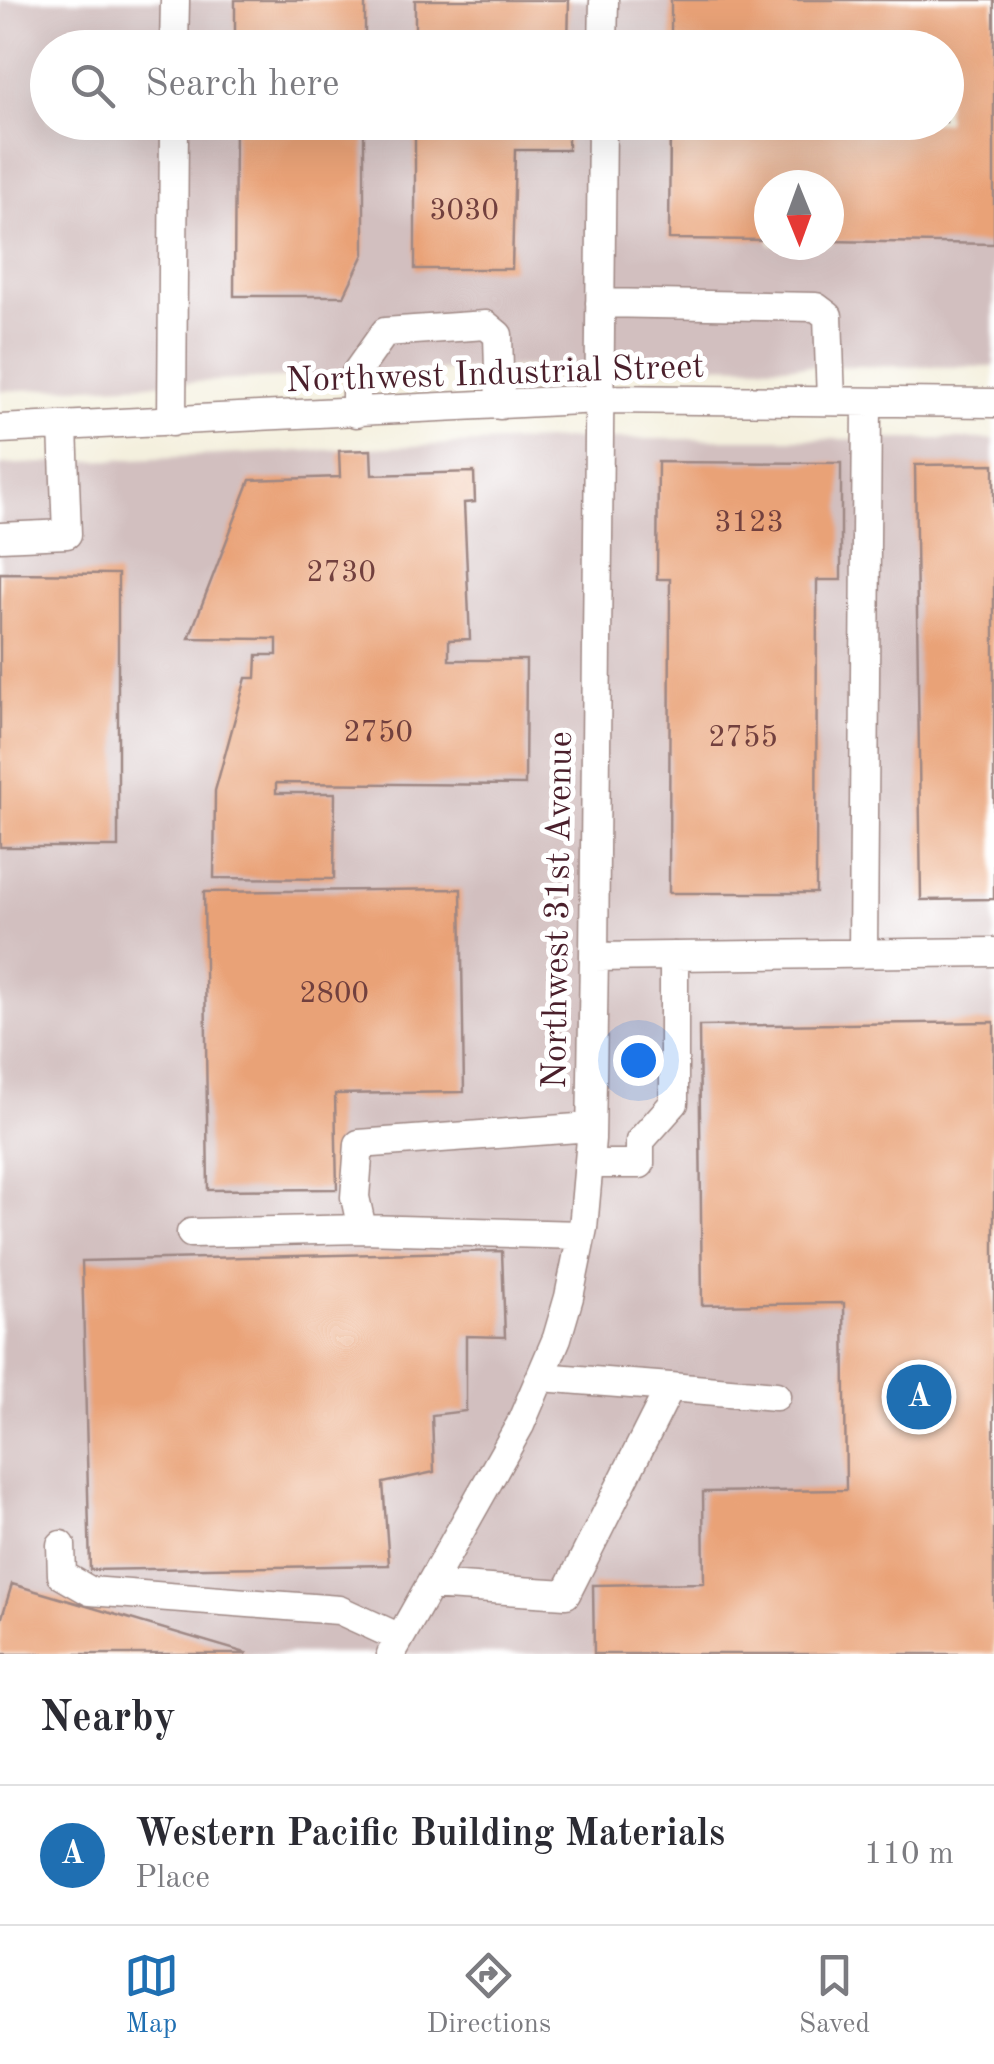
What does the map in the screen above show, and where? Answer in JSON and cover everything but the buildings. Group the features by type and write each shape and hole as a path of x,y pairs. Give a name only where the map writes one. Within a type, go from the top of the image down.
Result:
{"street":[{"path":"174,0 174,30"},
{"path":"603,30 604,0"},
{"path":"172,422 174,140"},
{"name":"Northwest 31st Avenue","path":"396,1646 520,1425 569,1297 582,1234 591,1127 602,140"},
{"path":"600,303 816,307 828,316 831,402"},
{"path":"356,413 356,373 386,332 486,325 498,335 500,405"},
{"name":"Northwest Industrial Street","path":"0,430 599,399 994,403"},
{"path":"862,953 867,402"},
{"path":"0,537 67,534 63,427"},
{"path":"594,956 994,952"},
{"path":"589,1164 640,1164 640,1141 674,1103 674,956"},
{"path":"362,1230 356,1198 359,1144 591,1127"},
{"path":"191,1233 362,1230 582,1234"},
{"path":"541,1377 776,1396"},
{"path":"430,1585 566,1594 670,1387"},
{"path":"61,1545 62,1575 90,1590 340,1610 396,1646"}],"shaded area":[{"path":"0,0 994,0 994,367 566,365 0,391"},
{"path":"566,439 994,439 994,1654 0,1654 0,465"}],"place":[{"name":"Western Pacific Building Materials","path":"919,1397"}]}
